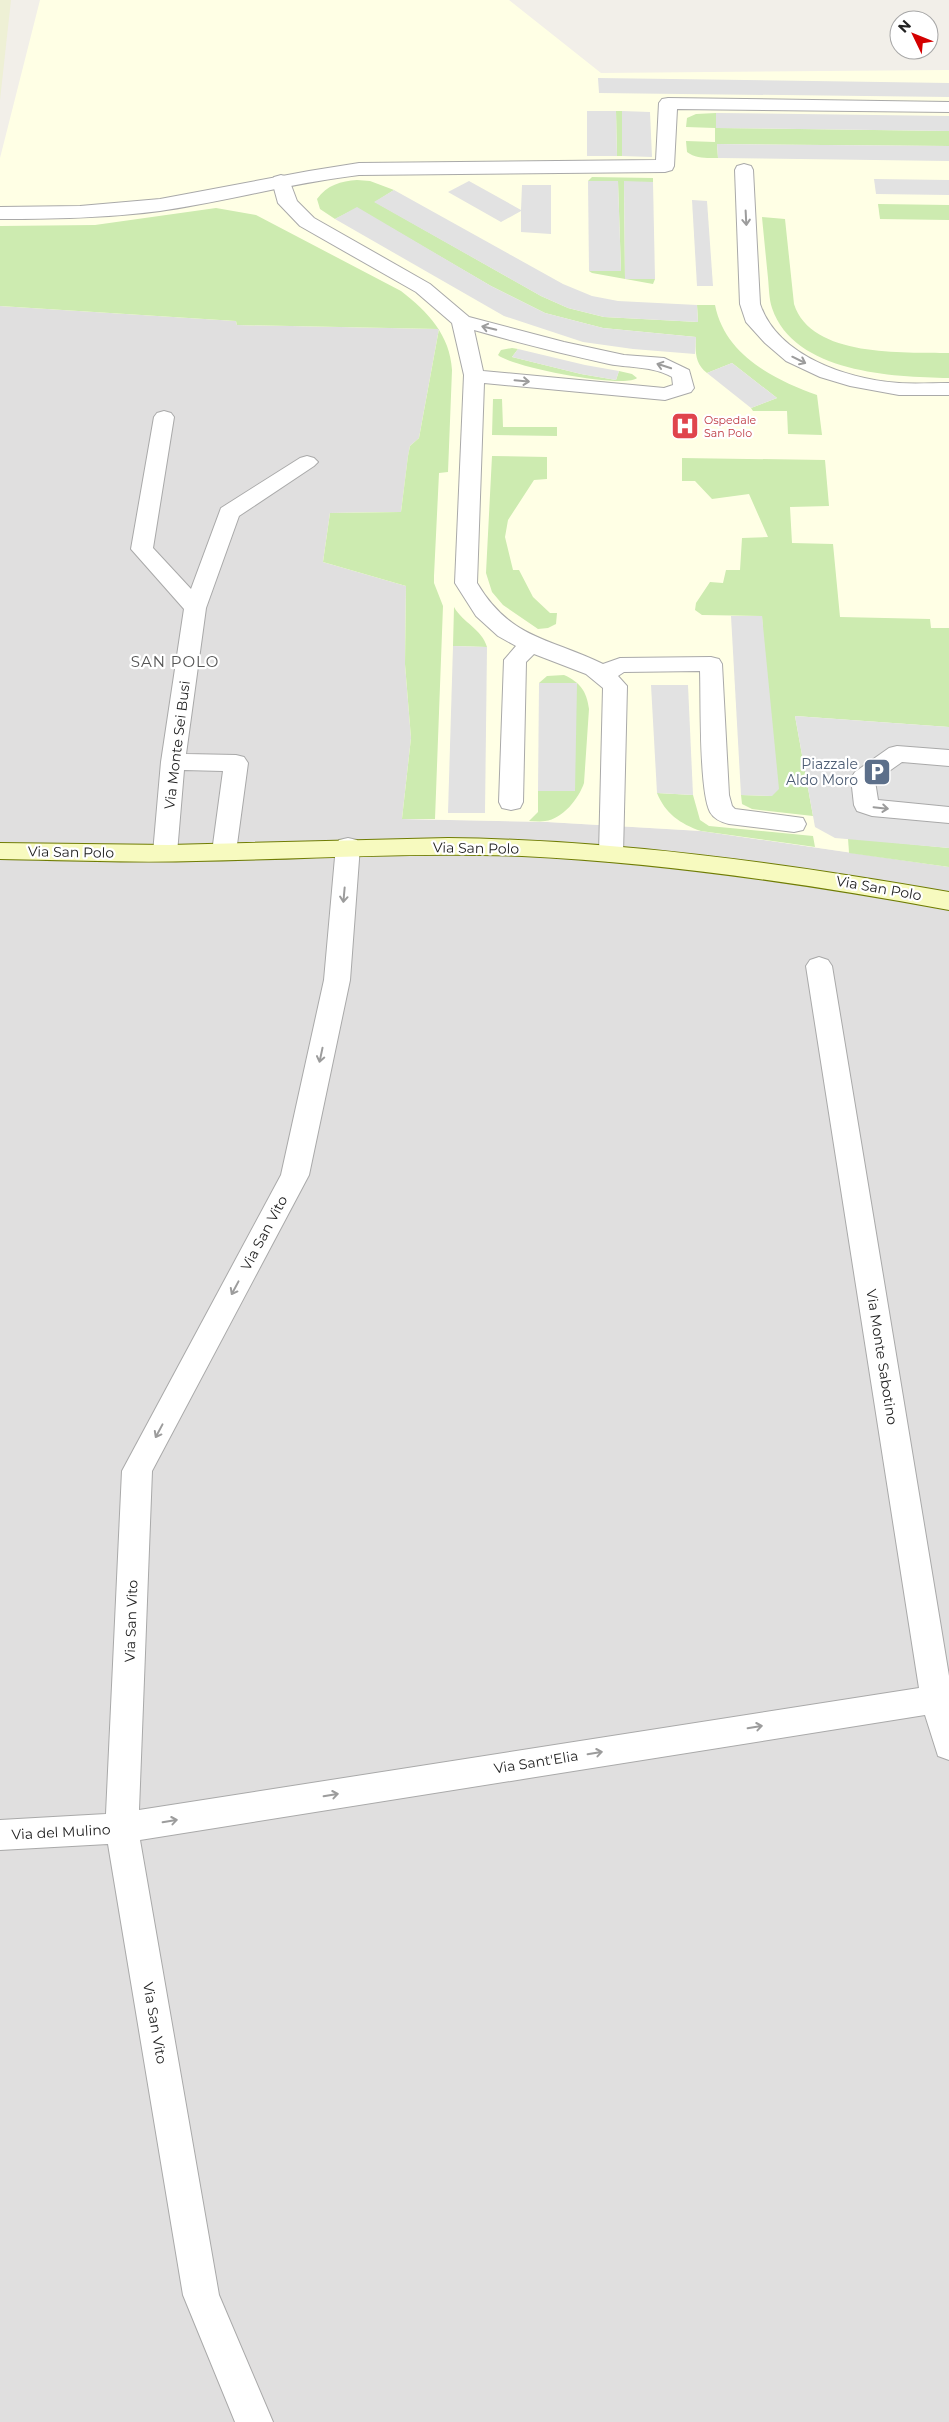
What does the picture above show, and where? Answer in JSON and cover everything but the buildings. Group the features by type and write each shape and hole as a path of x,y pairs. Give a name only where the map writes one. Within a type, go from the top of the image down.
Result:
{"main road":[{"name":"Via San Polo","path":"0,851 165,853 348,846 520,848 611,854 723,866 840,881 949,901"}],"street":[{"path":"0,213 93,213 161,205 281,181 359,170 664,166 668,103 949,107"},
{"path":"744,170 750,304 756,322 792,356 827,372 857,382 899,389 949,390"},
{"path":"281,181 288,203 307,222 423,288 462,321 571,350 624,361 664,364 682,374 684,388 665,394 496,379 474,375"},
{"path":"462,321 474,375 466,582 477,603 494,622 530,645 592,666 615,686 611,854"},
{"path":"164,417 142,549 194,608"},
{"name":"Via Monte Sei Busi","path":"165,853 173,762 194,608 229,513 306,462"},
{"path":"511,802 515,660 530,645"},
{"path":"603,674 620,665 711,664 717,795 721,810 729,816 794,824"},
{"path":"949,758 897,754 863,778 866,805 872,808 949,815"},
{"path":"173,762 236,763 224,852"},
{"name":"Via San Vito","path":"254,2422 201,2295 122,1828 137,1471 295,1175 337,980 348,846"},
{"name":"Via Monte Sabotino","path":"819,966 943,1698 949,1746"},
{"name":"Via Sant'Elia","path":"122,1828 943,1698"},
{"name":"Via del Mulino","path":"0,1835 122,1828"}],"shaded area":[{"path":"0,0 11,0 0,100"},
{"name":"Ospedale San Polo","path":"40,0 509,0 601,73 949,70 949,867 701,831 547,822 402,819 411,738 405,664 406,586 323,562 330,513 401,512 410,446 419,438 439,329 237,325 236,321 0,306 0,158"},
{"path":"598,78 949,83 949,97 599,93"},
{"path":"587,111 616,111 617,156 587,156"},
{"path":"622,111 650,112 652,157 622,156"},
{"path":"716,113 949,116 949,131 716,128"},
{"path":"717,144 949,146 949,161 718,158"},
{"path":"874,179 949,180 949,195 876,194"},
{"path":"469,181 521,210 522,185 551,185 551,234 521,232 521,211 501,222 448,192"},
{"path":"588,181 618,181 621,271 589,271"},
{"path":"624,181 653,182 655,279 625,279"},
{"path":"394,190 563,284 592,296 618,301 697,305 698,322 604,317 568,308 541,296 374,202"},
{"path":"692,200 707,201 713,286 697,286"},
{"path":"357,207 491,286 545,313 603,328 696,337 695,354 633,349 583,342 504,316 335,219"},
{"path":"0,306 236,321 237,325 439,329 419,438 410,446 401,512 330,513 323,562 406,586 405,664 411,738 402,819 547,822 701,831 949,867 949,2422 0,2422"},
{"path":"518,349 619,371 616,380 581,374 512,357"},
{"path":"732,363 777,398 751,408 707,373"},
{"path":"731,616 762,616 779,789 772,796 741,795"},
{"path":"453,646 487,647 485,813 448,813"},
{"path":"539,683 577,683 575,791 538,791"},
{"path":"651,685 688,685 693,795 657,793"},
{"name":"Piazzale Aldo Moro","path":"795,716 949,727 949,848 835,838 815,827"}],"green space":[{"path":"616,111 622,111 622,156 617,156"},
{"path":"716,113 717,128 949,131 949,146 717,144 718,158 698,157 687,152 686,141 715,142 715,128 686,127 687,118 696,114"},
{"path":"592,177 653,178 653,182 624,182 625,278 655,279 653,284 589,271 621,271 618,182 588,181"},
{"path":"345,181 370,181 394,190 375,202 541,296 568,308 604,317 698,322 697,305 715,305 720,323 729,338 753,363 800,389 817,395 822,435 788,434 787,411 753,411 751,408 777,398 732,363 707,373 698,361 696,337 603,328 545,313 491,286 357,208 335,219 320,209 317,199 325,190"},
{"path":"878,204 949,205 949,220 880,219"},
{"path":"216,208 256,215 401,291 420,307 438,329 237,325 236,321 0,306 0,226 95,225"},
{"path":"762,217 785,219 794,304 804,322 819,334 839,343 861,348 908,353 949,353 949,378 874,373 848,367 823,358 801,346 784,330 772,308"},
{"path":"439,330 447,346 452,370 448,472 439,473 434,576 434,583 443,606 435,819 402,819 411,738 405,664 406,586 323,562 330,513 401,512 410,446 419,438"},
{"path":"518,349 512,357 581,374 616,380 619,371 632,374 637,378 628,381 592,379 524,365 498,355 501,350"},
{"path":"493,399 502,399 503,427 557,427 557,436 492,435"},
{"path":"492,456 547,457 547,479 534,480 508,520 505,537 513,570 519,570 533,597 550,613 557,613 556,624 548,628 538,629 503,605 492,592 486,573"},
{"path":"682,458 825,460 829,506 790,507 792,543 833,544 840,617 930,619 931,628 949,628 949,727 795,716 813,816 752,809 742,804 741,795 772,796 762,616 702,615 695,610 696,603 710,582 723,583 726,570 740,570 742,538 768,537 749,494 712,499 695,481 682,481"},
{"path":"454,607 481,635 487,647 453,646"},
{"path":"564,675 574,681 582,688 588,703 584,783 574,801 564,812 545,821 529,821 538,812 538,791 574,791 576,683 539,683 547,676"},
{"path":"657,793 693,795 700,820 709,826 813,836 815,847 701,831 686,825 674,817 664,806"},
{"path":"848,838 949,848 949,867 849,853"}],"place":[{"name":"Ospedale San Polo","path":"685,426"},
{"name":"Piazzale Aldo Moro","path":"877,772"}],"district":[{"name":"SAN POLO","path":"175,662"}]}
